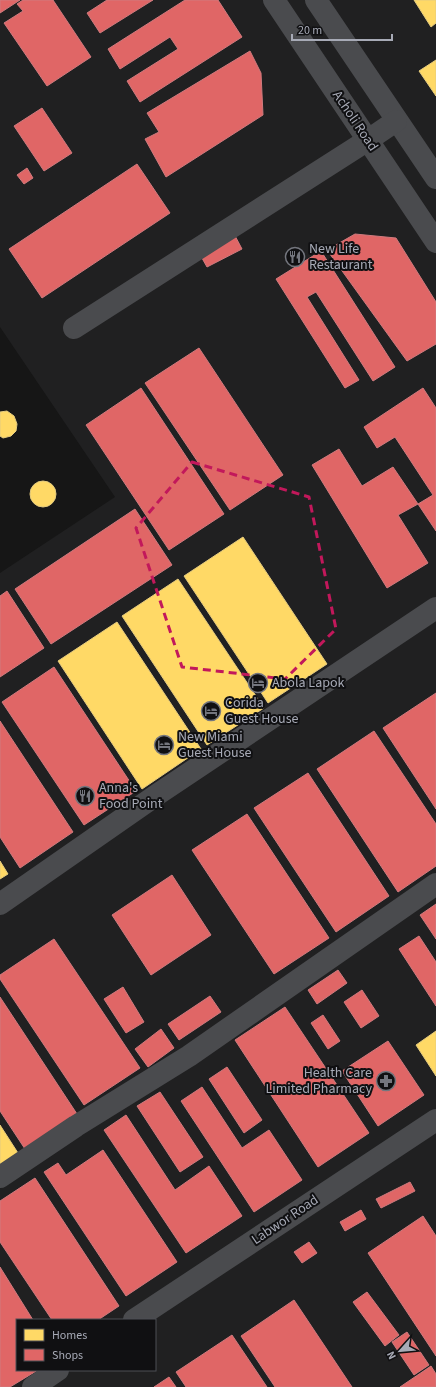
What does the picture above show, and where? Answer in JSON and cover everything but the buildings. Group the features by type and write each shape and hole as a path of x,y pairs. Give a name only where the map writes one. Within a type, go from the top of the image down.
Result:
{"street":[{"name":"Acholi Road","path":"274,0 436,242"},
{"path":"316,0 396,121 436,178"},
{"path":"74,328 396,121"},
{"path":"0,904 158,794 436,608"},
{"path":"0,1177 76,1126 189,1056 436,884"},
{"name":"Labwor Road","path":"136,1319 436,1120"},
{"path":"33,1387 57,1371"}],"highlighted area":[{"path":"192,462 309,497 336,629 285,679 182,667 136,528"}],"shaded area":[{"path":"0,0 436,0 436,1387 0,1387 0,573 115,497 0,327"}],"place":[{"name":"New Life Restaurant","path":"295,257"},
{"name":"Abola Lapok","path":"258,683"},
{"name":"Corida Guest House","path":"211,711"},
{"name":"New Miami Guest House","path":"164,745"},
{"name":"Anna's Food Point","path":"85,796"},
{"name":"Health Care Limited Pharmacy","path":"386,1081"}]}
